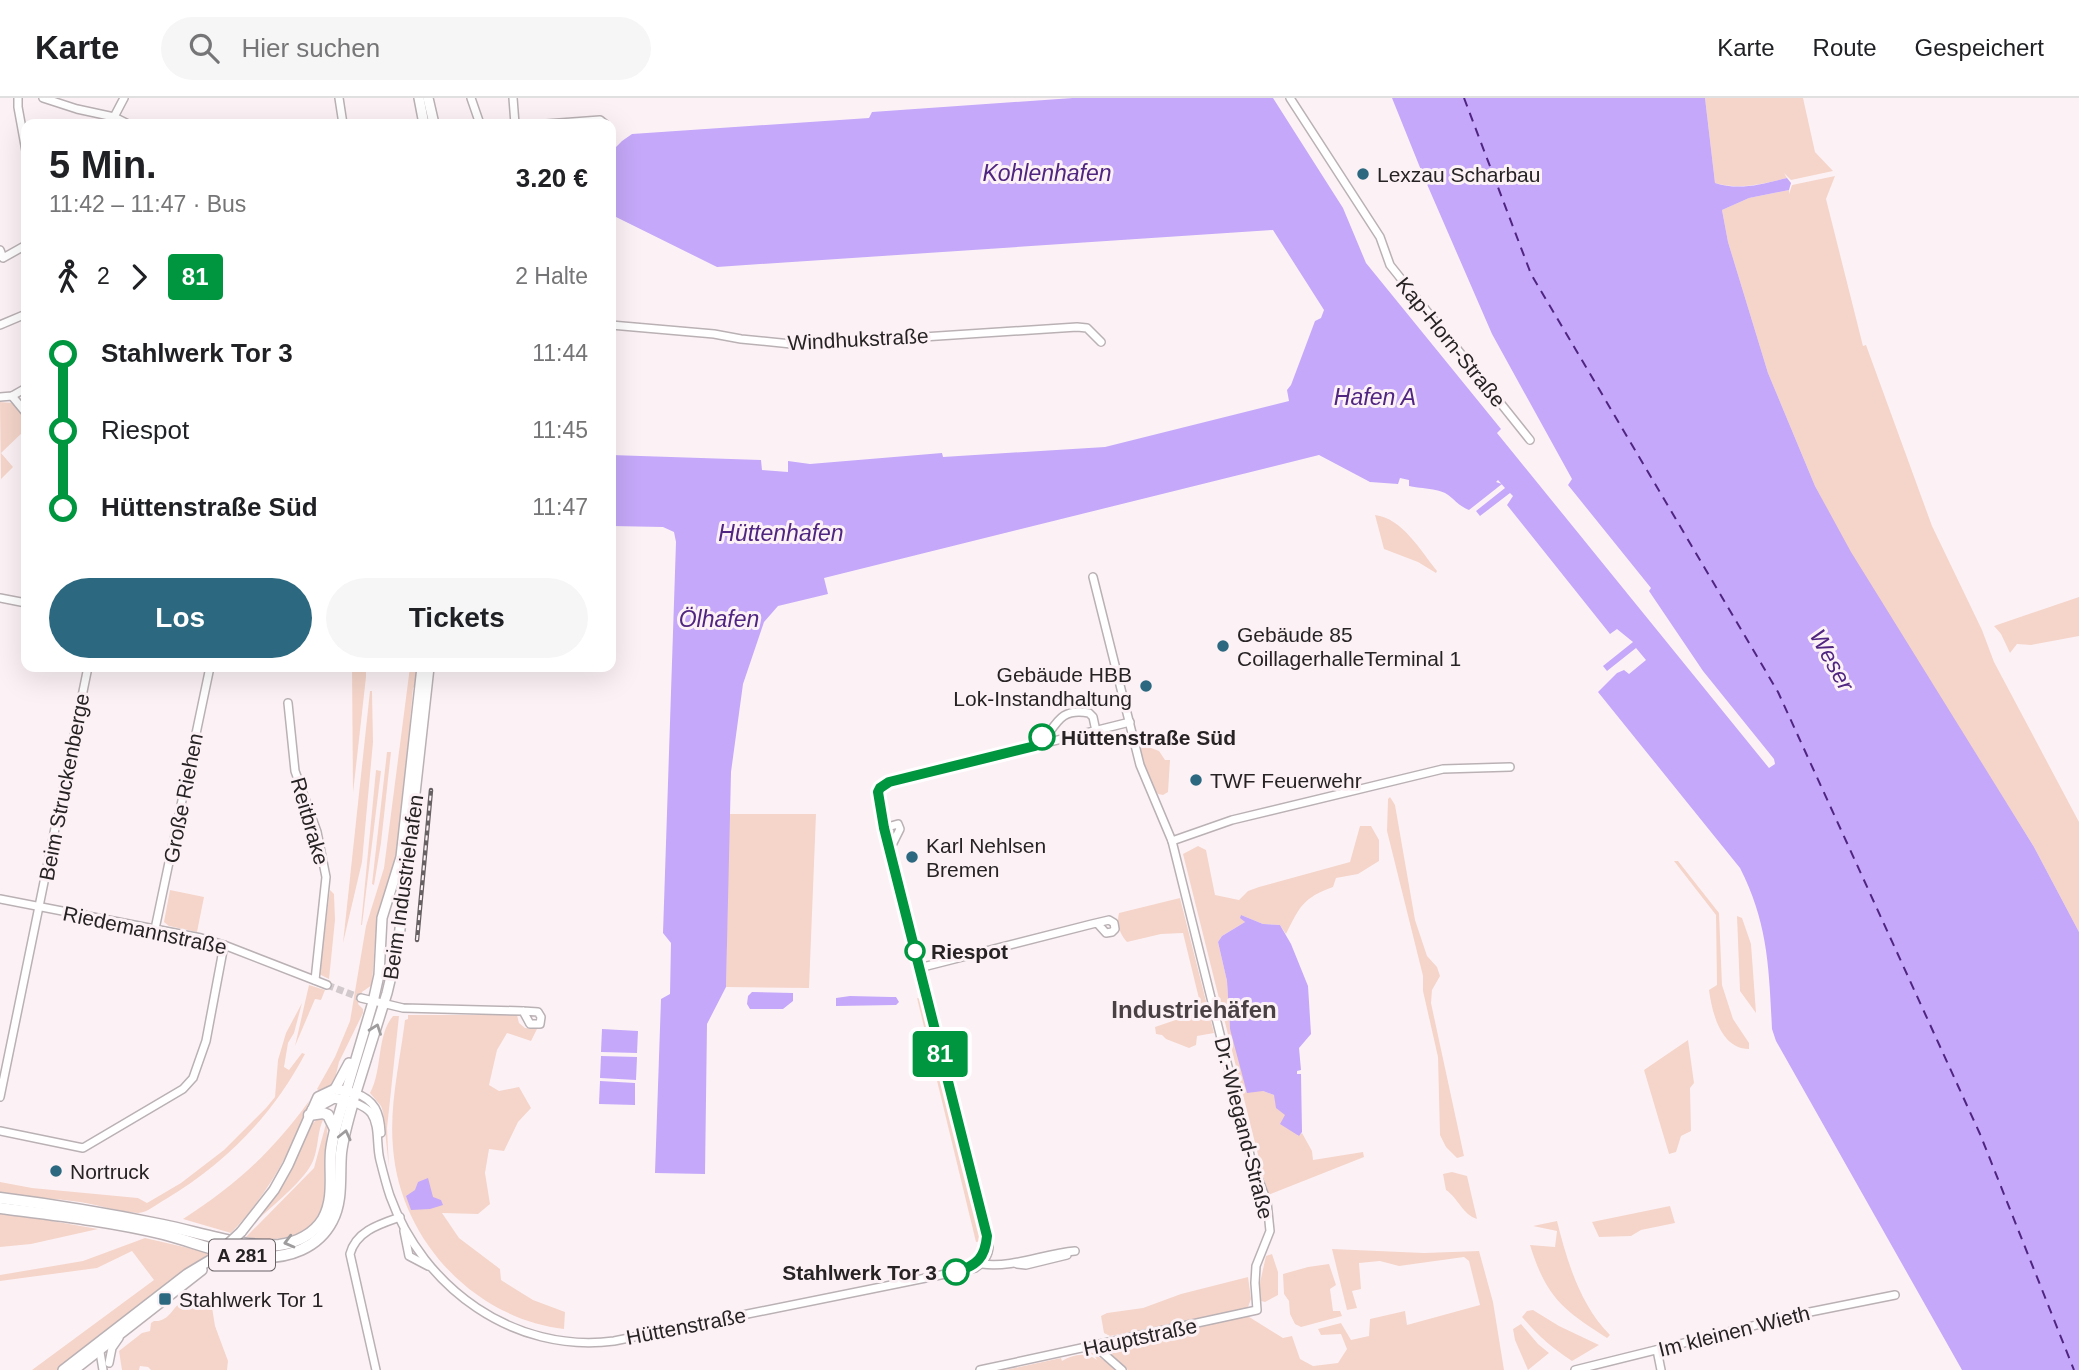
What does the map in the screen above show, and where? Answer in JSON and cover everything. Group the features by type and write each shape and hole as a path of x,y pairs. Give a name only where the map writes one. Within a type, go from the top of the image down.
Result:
{"highway":[{"name":"A 281","path":"0,1198 92,1210 229,1239 268,1245 289,1243 305,1237 316,1228 327,1210 335,1129 350,1096"},
{"name":"A 281","path":"0,1208 89,1220 162,1234 242,1255 261,1257 292,1253 309,1246 322,1236 335,1214 340,1195 342,1143 350,1096"},
{"path":"311,1112 326,1114 335,1129"}],"main road":[{"path":"419,98 423,119"},
{"path":"428,98 433,119"},
{"name":"Beim Industriehafen","path":"350,1096 357,1050 379,975 384,909 401,857 421,672"},
{"name":"Beim Industriehafen","path":"350,1096 384,1005 395,962 402,921 428,672"},
{"path":"384,909 389,926 396,927 402,921"},
{"path":"63,1370 124,1331 196,1275 241,1232 274,1190 288,1166 317,1097 335,1089 357,1050"},
{"path":"335,1089 350,1096"},
{"path":"311,1112 331,1098 350,1096"},
{"path":"74,1370 187,1274 212,1259"}],"street":[{"path":"18,98 21,124"},
{"path":"43,98 77,110 118,119"},
{"path":"114,117 124,98"},
{"path":"339,98 342,119"},
{"path":"471,98 478,119"},
{"path":"513,98 515,119"},
{"name":"Kap-Horn-Straße","path":"1290,98 1380,237 1390,265 1530,440"},
{"path":"2,254 21,247"},
{"path":"0,325 21,316"},
{"name":"Windhukstraße","path":"616,325 801,345 1077,327 1087,328 1101,342"},
{"path":"0,397 12,396 21,391"},
{"path":"12,396 21,407"},
{"name":"Dr.-Wiegand-Straße","path":"1093,577 1140,765 1172,841 1251,1159 1269,1211 1268,1242 1256,1266 1257,1310"},
{"path":"0,598 21,602"},
{"name":"Beim Struckenberge","path":"0,1097 87,672"},
{"name":"Große Riehen","path":"155,929 209,672"},
{"name":"Reitbrake","path":"288,703 295,771 317,832 326,877 326,897 315,980"},
{"path":"1041,744 1058,718 1089,713 1093,717 1096,731"},
{"path":"1075,1251 1059,1258 1026,1265 1002,1265 983,1260 987,1236 884,828 878,792 884,785 1130,722"},
{"path":"1172,841 1249,816 1443,769 1510,767"},
{"path":"884,828 898,824 900,829 890,849"},
{"name":"Riedemannstraße","path":"0,899 224,945 327,985"},
{"path":"919,968 1097,923"},
{"path":"0,1131 83,1148 183,1089 197,1071 206,1041 224,945"},
{"path":"361,998 403,1008 523,1011"},
{"name":"Hüttenstraße","path":"350,1096 366,1108 374,1119 383,1169 391,1198 400,1217 409,1256 430,1267 454,1291 498,1320 544,1338 585,1343 614,1341 967,1271 983,1260"},
{"path":"376,1370 351,1254 353,1246 369,1230 400,1217"},
{"name":"Im kleinen Wieth","path":"1575,1370 1805,1313 1895,1295"},
{"name":"Hauptstraße","path":"980,1370 1257,1310"},
{"path":"110,1366 112,1348 124,1331"},
{"path":"100,1346 110,1366"},
{"path":"100,1346 102,1370"},
{"path":"1096,1347 1122,1370"},
{"path":"1657,1350 1661,1370"},
{"path":"83,1363 93,1362 102,1370"}],"shaded area":[{"path":"1705,98 1803,98 1815,152 1833,171 1791,180 1784,173 1787,178 1751,185 1715,183"},
{"path":"1835,176 1826,199 1863,346 1866,345 1932,526 1982,630 1994,662 2079,822 2079,932 2034,847 1850,553 1815,486 1768,373 1728,242 1722,210 1749,198 1789,190 1789,194 1792,185"},
{"path":"0,402 13,403 21,412 21,434 1,453 13,467 1,479 1,483"},
{"path":"1375,515 1385,517 1402,529 1424,554 1436,573 1418,562 1384,549"},
{"path":"2079,597 2079,636 2031,645 2017,644 2010,653 1994,626"},
{"path":"352,672 366,672 366,677 353,793"},
{"path":"409,672 416,672 398,858 382,904 375,942 372,985 362,992 358,1004 363,1013 339,1062 334,1083 320,1092 317,1089 335,1057 350,1021 366,926 384,868"},
{"path":"370,691 373,742 362,862 343,943"},
{"path":"1146,746 1159,751 1165,760 1170,760 1168,792 1163,795 1158,794 1150,784 1139,747"},
{"path":"387,752 391,752 374,885 372,884"},
{"path":"376,770 381,771 361,925"},
{"path":"1390,797 1395,805 1415,920 1427,956 1437,967 1440,976 1432,990 1431,1003 1464,1156 1457,1158 1446,1147 1440,1135 1438,1057 1423,991 1423,976 1387,831"},
{"path":"729,814 816,814 809,988 726,987"},
{"path":"1360,826 1371,826 1379,840 1379,861 1358,874 1336,878 1333,887 1309,899 1299,910 1286,934 1280,925 1263,924 1241,915 1245,922 1222,936 1218,942 1227,981 1230,1029 1263,1091 1274,1095 1298,1136 1302,1133 1312,1151 1313,1160 1363,1152 1364,1157 1268,1195 1183,854 1198,846 1206,850 1215,895 1239,900 1248,891 1259,887 1350,862"},
{"path":"1674,861 1678,861 1719,913 1722,985 1733,1019 1749,1043 1749,1049 1731,1043 1716,1019 1709,990 1717,985 1716,915"},
{"path":"170,890 204,897 197,932 169,926 164,922"},
{"path":"330,890 334,894 335,920 329,979 319,974"},
{"path":"1180,898 1214,1033 1197,1036 1196,1045 1189,1048 1156,1034 1155,1027 1202,1011 1183,933 1161,934 1127,942 1118,921 1119,913"},
{"path":"1737,916 1742,918 1751,944 1756,1013 1740,991"},
{"path":"309,985 325,990 321,1000 315,999 295,1046"},
{"path":"917,998 922,999 982,1241 976,1242"},
{"path":"302,1003 294,1033 288,1043 284,1067 289,1070 302,1053 305,1054 278,1098 228,1154 188,1185 149,1210 138,1213 80,1202 0,1193 0,1182 32,1188 138,1198 147,1203 181,1183 224,1150 275,1097 278,1060 286,1033"},
{"path":"408,1015 517,1015 519,1023 525,1028 537,1029 531,1041 507,1033 497,1050 489,1085 499,1091 519,1087 531,1108 518,1122 504,1151 489,1149 485,1173 490,1204 478,1214 442,1213 459,1238 500,1269 501,1280 533,1300 565,1312 564,1329 531,1322 500,1309 472,1291 447,1268 426,1242 410,1213 399,1181 392,1132 396,1084"},
{"path":"393,1016 399,1016 387,1128 389,1168 383,1112 370,1093 377,1074 384,1034"},
{"path":"1688,1040 1694,1083 1690,1088 1691,1131 1681,1136 1676,1152 1669,1154 1644,1070"},
{"path":"309,1101 278,1171 231,1233 183,1219 220,1194 267,1152"},
{"path":"319,1117 324,1118 309,1168 260,1218 285,1181 312,1124"},
{"path":"327,1120 323,1203 312,1224 303,1231 282,1238 246,1237 314,1168"},
{"path":"1452,1172 1467,1176 1477,1219 1468,1214 1446,1190 1443,1174"},
{"path":"1670,1206 1675,1223 1641,1230 1631,1236 1599,1237 1592,1222"},
{"path":"0,1212 98,1229 31,1244 0,1247"},
{"path":"1557,1221 1576,1282 1590,1310 1610,1335 1607,1338 1558,1301 1536,1263 1530,1245 1555,1247 1557,1231 1533,1226"},
{"path":"145,1238 210,1253 167,1282 166,1286 58,1370 32,1370 154,1280 132,1251 97,1268 0,1281 0,1275 83,1261"},
{"path":"1332,1249 1424,1253 1479,1251 1493,1302 1504,1370 1128,1370 1110,1356 1111,1347 1117,1344 1246,1315 1283,1338 1292,1336 1300,1359 1313,1366 1338,1363 1347,1349 1341,1334 1321,1335 1318,1329 1341,1323 1351,1340 1369,1336 1370,1319 1405,1311 1407,1325 1480,1305 1469,1261 1464,1257 1399,1266 1380,1261 1359,1263 1361,1289 1352,1291 1357,1308 1347,1310"},
{"path":"1272,1254 1278,1272 1278,1295 1265,1302 1261,1301 1259,1287 1266,1256"},
{"path":"1329,1264 1336,1285 1330,1289 1333,1311 1340,1311 1342,1316 1301,1327 1295,1324 1290,1314 1289,1301 1284,1294 1283,1274"},
{"path":"1248,1277 1251,1299 1248,1307 1110,1336 1104,1333 1101,1316 1107,1313 1143,1308 1181,1294"},
{"path":"183,1300 190,1309 207,1300 211,1301 215,1326 228,1361 227,1370 151,1370 140,1366 139,1370 122,1370 119,1351 142,1333 150,1331 151,1323 167,1317"},
{"path":"1533,1310 1599,1345 1572,1361 1545,1341 1522,1317 1527,1311"},
{"path":"1521,1324 1549,1353 1528,1370 1513,1329"},
{"path":"1078,1352 1093,1353 1118,1370 1005,1370 1061,1358 1062,1361 1080,1355 1097,1360 1094,1355"}],"water":[{"path":"1073,98 1273,98 1343,208 1366,263 1501,429 1497,433 1769,768 1775,764 1774,759 1703,671 1649,591 1651,588 1568,485 1572,479 1492,334 1392,98 1705,98 1715,183 1742,187 1787,178 1791,183 1789,190 1749,198 1722,210 1728,242 1768,373 1815,486 1851,552 2034,847 2079,932 2079,1370 1962,1370 1776,1041 1772,1029 1768,966 1762,927 1740,868 1598,692 1617,673 1624,670 1629,674 1646,660 1636,648 1607,671 1603,666 1633,642 1617,629 1610,634 1507,505 1513,496 1510,493 1480,516 1476,511 1505,488 1502,484 1469,510 1442,492 1409,486 1409,480 1400,478 1398,484 1370,482 1319,455 824,578 828,594 778,606 764,622 743,684 731,772 726,987 707,1024 705,1174 655,1173 661,999 670,994 671,943 663,933 676,542 674,532 663,527 616,526 616,455 761,460 762,470 788,472 788,461 810,464 942,453 943,457 1105,447 1289,401 1287,390 1315,321 1321,318 1324,310 1273,230 717,267 616,217 616,147 632,134 869,118 872,112"},
{"path":"1241,915 1263,924 1280,925 1308,986 1311,1034 1299,1048 1301,1070 1297,1071 1297,1074 1301,1074 1302,1132 1299,1136 1280,1124 1285,1115 1276,1108 1274,1095 1263,1091 1247,1093 1230,1029 1227,981 1218,942 1222,936 1245,922 1240,918"},
{"path":"752,992 793,993 793,1001 783,1009 750,1009 747,1004 748,996"},
{"path":"896,997 899,1002 896,1005 836,1006 836,998"},
{"path":"602,1029 638,1031 637,1053 601,1052"},
{"path":"601,1056 637,1057 636,1080 600,1078"},
{"path":"600,1081 635,1083 635,1105 599,1104"},
{"path":"428,1178 433,1197 441,1200 443,1205 411,1210 406,1196 415,1190 418,1182"}],"ferry route":[{"path":"1464,98 1531,274 1778,692 1980,1134 2074,1370"}],"tunnel":[{"path":"327,985 361,998"}],"railway":[{"path":"417,940 431,790"}],"bus line":[{"name":"81","path":"956,1272 979,1260 986,1248 987,1236 884,828 878,792 889,782 1035,746 1042,737"}],"place":[{"name":"Lexzau Scharbau","path":"1363,174"},
{"name":"Gebäude 85 CoillagerhalleTerminal 1","path":"1223,646"},
{"name":"Gebäude HBB Lok-Instandhaltung","path":"1146,686"},
{"name":"Hüttenstraße Süd","path":"1042,737"},
{"name":"TWF Feuerwehr","path":"1196,780"},
{"name":"Karl Nehlsen Bremen","path":"912,857"},
{"name":"Riespot","path":"915,951"},
{"name":"Nortruck","path":"56,1171"},
{"name":"Stahlwerk Tor 3","path":"956,1272"},
{"name":"Stahlwerk Tor 1","path":"165,1299"}],"district":[{"name":"Industriehäfen","path":"1194,1009"}],"water label":[{"name":"Kohlenhafen","path":"1047,173"},
{"name":"Hafen A","path":"1375,397"},
{"name":"Hüttenhafen","path":"781,533"},
{"name":"Ölhafen","path":"719,619"},
{"name":"Weser","path":"1832,660"}]}
